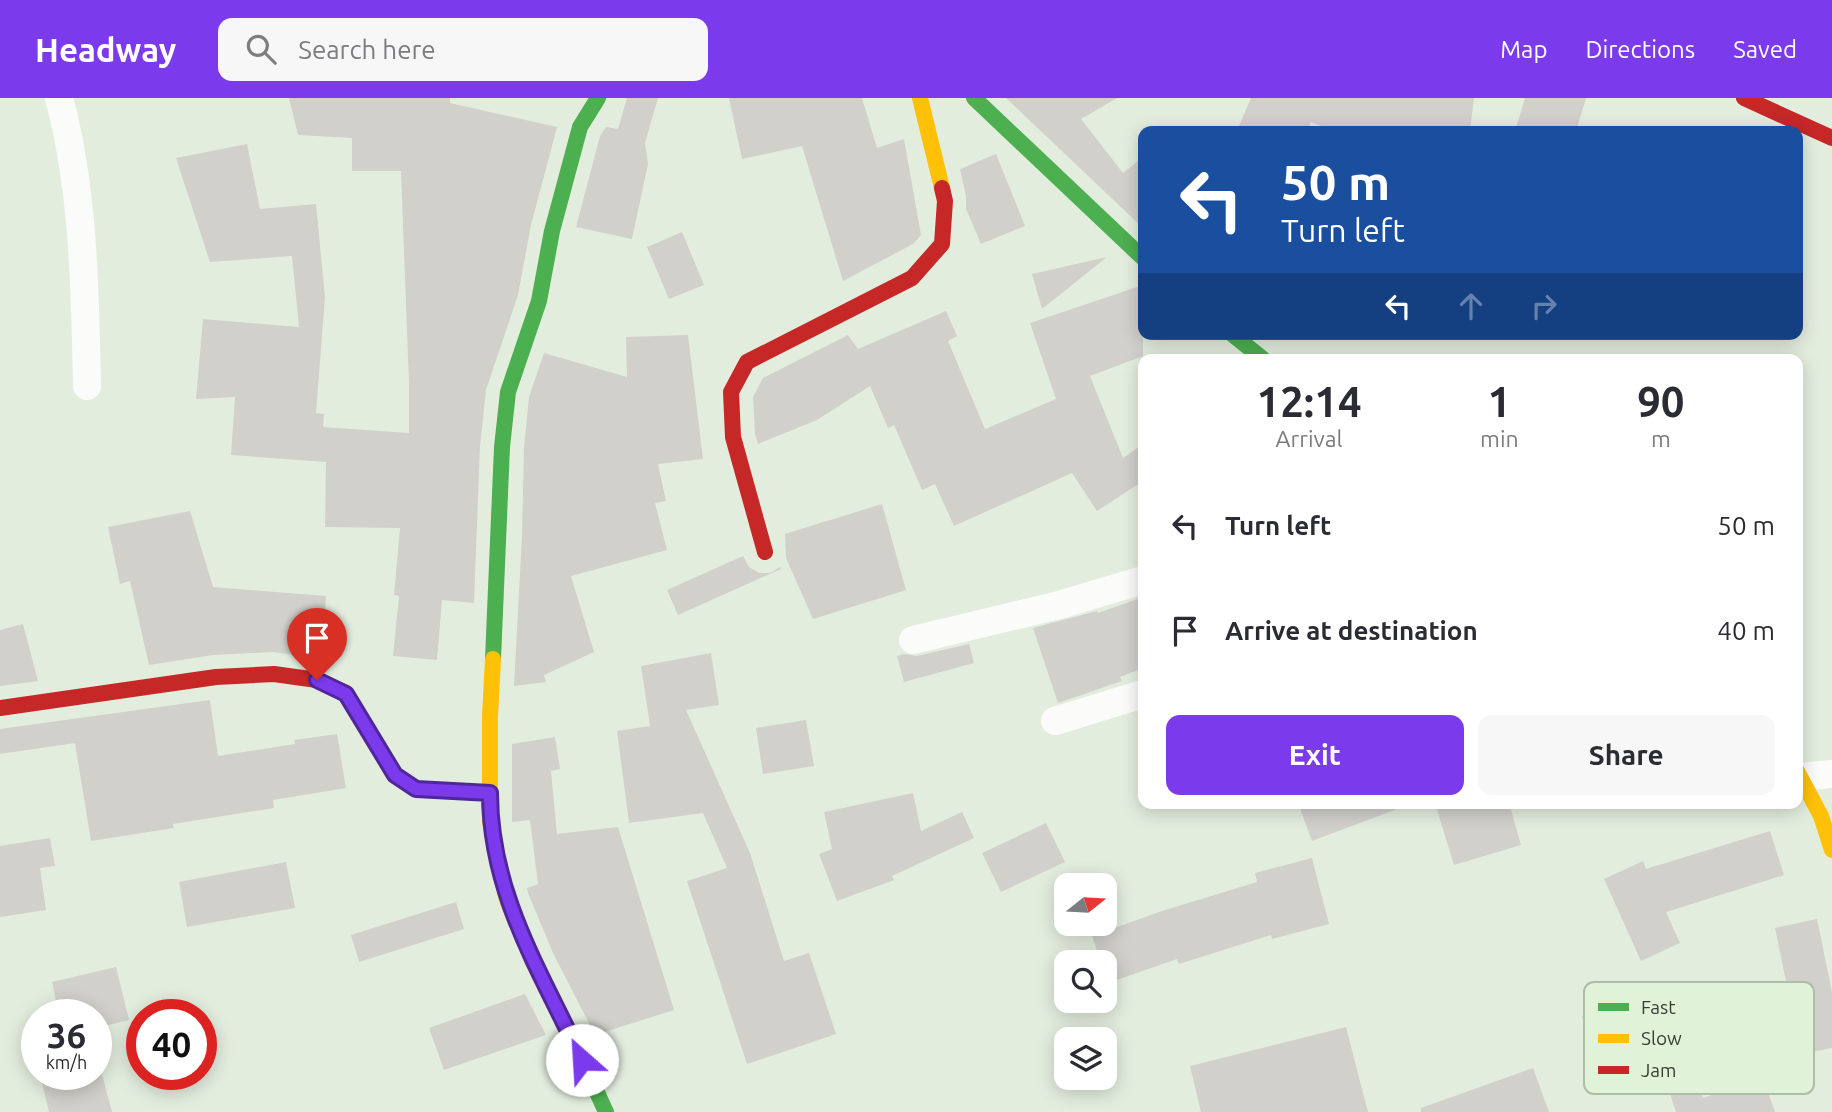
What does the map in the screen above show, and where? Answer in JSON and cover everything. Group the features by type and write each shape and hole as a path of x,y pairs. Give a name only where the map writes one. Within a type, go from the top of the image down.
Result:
{"street":[{"path":"59,98 74,174 84,271 87,386"},
{"path":"598,98 580,127 552,231 540,301 508,393 502,447 490,716 490,822 507,900 533,962 572,1037 606,1112"},
{"path":"765,552 733,437 732,393 747,362 912,278 942,244 944,201 920,98"},
{"path":"974,98 1138,253"},
{"path":"1744,98 1832,138"},
{"path":"1239,340 1257,354"},
{"path":"913,640 1059,605 1138,581"},
{"path":"0,708 216,677 274,674 317,680 346,694 395,775 416,789 490,793"},
{"path":"1055,721 1138,696"},
{"path":"1803,774 1832,774"},
{"path":"1803,782 1821,816 1832,850"}],"building":[{"path":"289,98 450,98 450,103 557,127 531,225 518,295 486,390 480,446 474,603 442,600 437,660 393,656 399,596 394,595 400,528 325,527 326,462 231,455 235,397 196,399 203,319 299,327 292,256 210,262 176,158 247,144 260,209 316,204 325,297 316,413 324,414 323,427 409,433 401,171 352,171 352,138 298,135"},
{"path":"627,98 658,98 645,143 648,164 632,239 576,227 600,136 606,127 618,129"},
{"path":"729,98 862,98 877,148 904,139 921,235 913,244 843,281 802,146 742,159"},
{"path":"1006,98 1117,98 1081,119 1123,173 1138,161 1138,223"},
{"path":"1251,98 1474,98 1471,126 1321,126 1311,122 1309,126 1239,126"},
{"path":"1525,98 1586,98 1578,126 1517,126"},
{"path":"996,154 1025,226 981,244 966,209 960,169"},
{"path":"682,232 704,285 669,299 647,247"},
{"path":"1107,257 1042,309 1032,274"},
{"path":"1138,287 1138,340 1143,340 1143,354 1090,376 1123,458 1138,448 1138,484 1097,511 1072,473 954,526 935,484 922,490 894,425 888,428 870,386 817,420 758,444 753,397 763,378 848,335 858,349 946,311 957,336 948,341 985,429 1056,399 1030,323"},
{"path":"688,335 703,459 658,464 666,501 655,503 667,550 571,576 594,652 544,675 546,682 514,686 524,448 529,397 544,353 627,377 626,337"},
{"path":"882,504 906,590 813,619 786,558 785,534"},
{"path":"190,511 213,587 326,596 322,659 273,652 213,655 149,665 130,581 120,584 108,527"},
{"path":"743,556 749,567 759,573 770,573 780,567 781,569 678,615 667,590"},
{"path":"1138,599 1138,670 1120,677 1122,681 1058,703 1033,628 1097,611 1098,613"},
{"path":"23,624 38,681 0,686 0,630"},
{"path":"969,644 974,663 904,682 897,656 917,656"},
{"path":"711,653 719,705 686,710 750,853 784,961 809,953 836,1034 747,1064 687,881 727,868 703,813 629,823 617,731 650,726 641,666"},
{"path":"210,700 218,756 295,744 294,740 337,734 346,788 273,800 274,808 173,824 174,828 91,841 75,743 0,754 0,729"},
{"path":"806,720 814,766 763,774 756,728"},
{"path":"555,737 560,769 551,771 557,834 618,827 674,1010 595,1035 553,953 528,893 527,888 538,884 530,820 512,822 512,744"},
{"path":"913,793 921,831 962,812 974,838 892,876 894,880 837,901 819,854 832,849 824,812"},
{"path":"1300,809 1397,809 1312,841"},
{"path":"1437,809 1511,809 1521,845 1454,865"},
{"path":"1046,823 1065,862 1001,892 982,853"},
{"path":"1770,831 1784,875 1666,912 1680,943 1641,961 1604,879 1643,861 1646,869"},
{"path":"50,838 55,866 40,868 46,910 0,917 0,846"},
{"path":"1312,858 1329,924 1272,939 1271,935 1179,964 1177,959 1117,980 1117,950 1097,950 1092,936 1117,936 1117,927 1257,882 1255,873"},
{"path":"286,862 295,908 187,927 179,882"},
{"path":"456,902 464,929 359,962 351,935"},
{"path":"1817,919 1832,992 1832,1048 1814,1051 1814,982 1786,982 1775,928"},
{"path":"116,967 126,1008 126,1021 112,1024 112,999 56,999 52,982"},
{"path":"525,994 546,1035 444,1070 429,1028"},
{"path":"1346,1027 1368,1112 1201,1112 1190,1066"},
{"path":"1533,1068 1549,1112 1421,1112 1421,1108"},
{"path":"44,1090 106,1090 112,1112 49,1112"},
{"path":"1670,1094 1702,1094 1703,1098 1715,1094 1769,1094 1775,1112 1676,1112"}],"traffic: fast":[{"path":"493,659 502,447 508,392 539,301 552,231 580,127 598,98"},
{"path":"974,98 1138,253"},
{"path":"1239,340 1257,354"},
{"path":"385,759 395,775 416,789 490,793"},
{"path":"568,1029 606,1112"}],"traffic: slow":[{"path":"920,98 942,188"},
{"path":"493,659 490,822 507,900 533,962 568,1029"},
{"path":"1803,782 1821,816 1832,850"}],"traffic: jam":[{"path":"1744,98 1832,138"},
{"path":"765,552 733,437 731,392 747,362 912,278 942,244 945,201 942,188"},
{"path":"0,708 216,677 274,674 317,680 346,693 385,759"}],"route":[{"path":"317,680 346,694 395,775 416,789 490,793 490,822 507,900 533,962 582,1060"}]}
